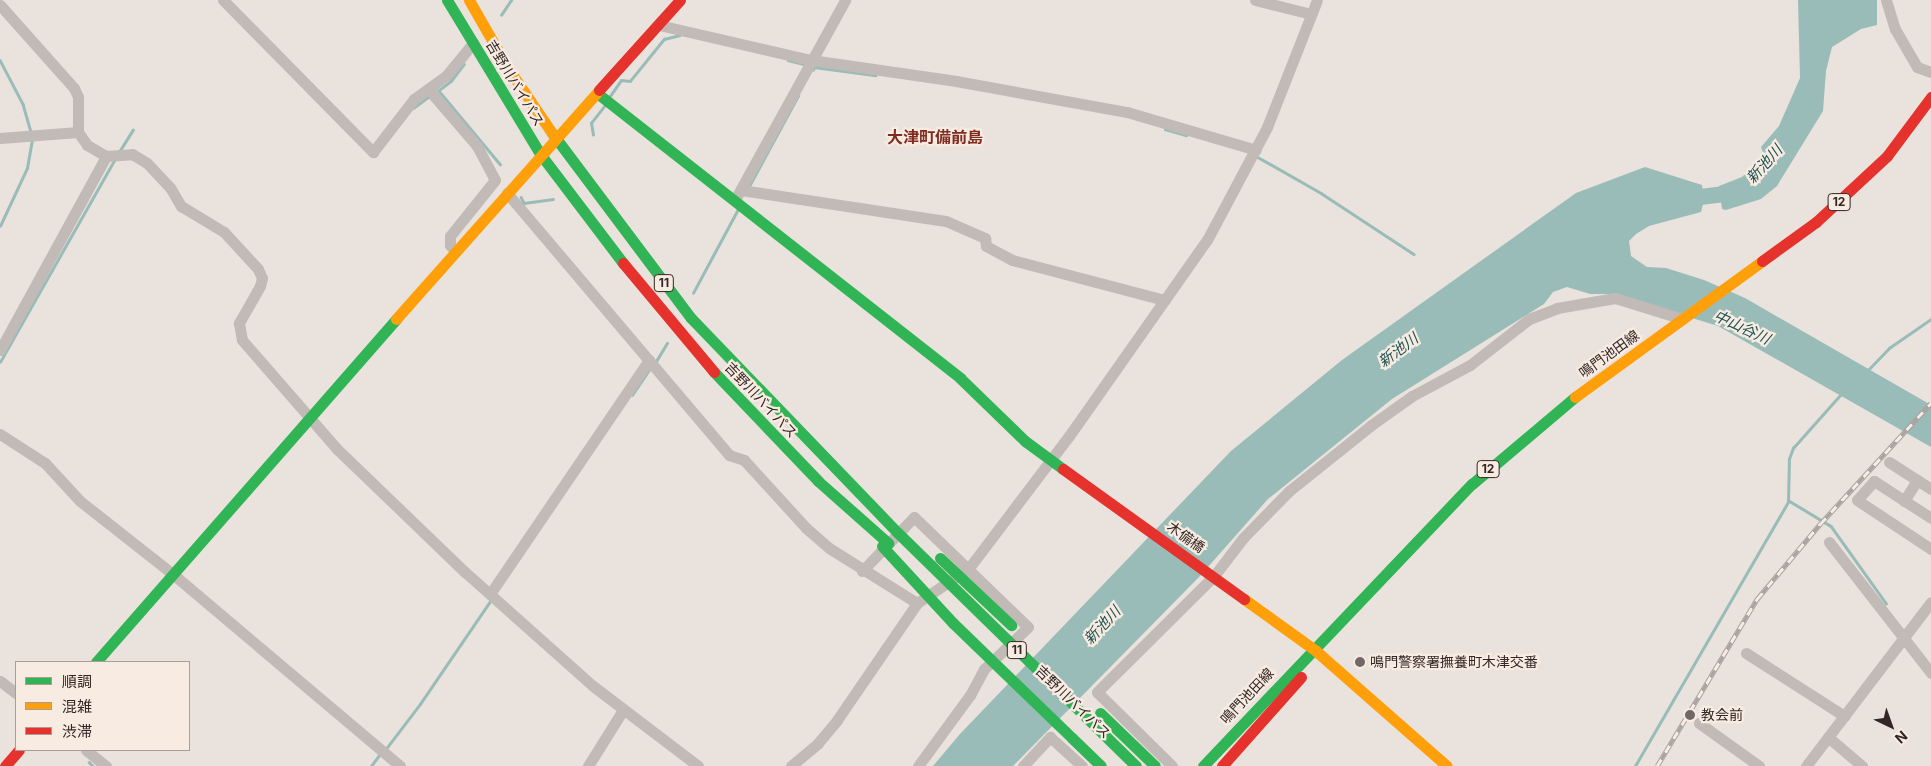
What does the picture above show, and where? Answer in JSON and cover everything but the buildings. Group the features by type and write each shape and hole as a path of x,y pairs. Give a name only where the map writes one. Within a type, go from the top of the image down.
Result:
{"main road":[{"name":"吉野川バイパス","path":"447,0 541,155 603,239 683,336 818,481 885,544 1106,763"},
{"name":"吉野川バイパス","path":"469,0 508,68 556,139 691,318 870,505 901,531 1136,766"},
{"path":"97,661 311,418 455,250 680,0"},
{"name":"木備橋","path":"597,93 738,195 960,378 998,417 1052,459 1316,651 1447,766"},
{"name":"鳴門池田線","path":"1203,766 1298,662 1316,651 1472,484 1551,414 1816,222 1863,182 1893,148 1931,97"},
{"name":"11","path":"901,531 966,580 1155,766"},
{"path":"885,544 953,623 1072,738 1106,763"},
{"name":"鳴門池田線","path":"1222,766 1308,670 1316,651"},
{"path":"5,766 18,751"}],"street":[{"path":"224,0 373,152 414,99 433,91 473,43"},
{"path":"844,0 738,195 946,221 985,238 986,246 1012,260 1165,300"},
{"path":"1255,0 1311,14"},
{"path":"791,766 818,743 837,720 916,603 969,568 1052,459 1207,240 1256,150 1317,0"},
{"path":"1886,0 1895,29 1917,67 1931,72"},
{"path":"0,5 74,88 78,97 78,132 87,145 106,156 132,154 147,163 171,189 182,206 224,232 258,269 262,278 260,286 238,323 242,340 337,449 490,594 623,710 698,766"},
{"path":"660,24 812,60 956,81 1127,112 1256,150"},
{"path":"433,91 477,146 494,180 450,236 450,245 455,250"},
{"path":"0,138 78,132"},
{"path":"0,350 106,156"},
{"path":"507,193 729,455 744,460 806,528 862,571 916,603"},
{"path":"1172,766 1097,692 1212,575 1249,531 1289,491 1370,426 1412,396 1470,365 1483,352 1530,319 1557,308 1615,298 1685,318"},
{"path":"490,594 649,360"},
{"path":"0,434 45,463 80,501 174,575 400,766"},
{"path":"1889,462 1931,489"},
{"path":"1904,501 1917,480"},
{"path":"1931,518 1874,481 1857,500 1931,550"},
{"path":"862,571 914,518 969,568 1028,627 984,669 970,695 918,766"},
{"path":"1829,542 1931,673"},
{"path":"1806,766 1931,602"},
{"path":"1746,653 1844,716"},
{"path":"0,681 15,692"},
{"path":"588,766 623,710"},
{"path":"1699,723 1759,766"},
{"path":"1828,737 1862,766"},
{"path":"1023,766 1050,738 1082,766"},
{"path":"87,751 106,766"}],"water":[{"path":"1798,0 1877,0 1877,25 1861,29 1832,47 1826,71 1823,111 1777,186 1761,199 1726,210 1722,209 1719,186 1742,177 1764,156 1761,147 1779,126 1800,78"},
{"name":"中山谷川","path":"1645,167 1702,185 1704,200 1701,212 1649,226 1636,234 1629,241 1631,256 1647,267 1666,268 1704,280 1745,298 1931,405 1931,447 1718,326 1614,294 1590,294 1567,287 1553,292 1544,304 1392,399 1268,499 1200,576 1013,766 933,766 960,734 1231,451 1342,360 1576,193"}],"waterway":[{"path":"501,15 511,0"},
{"path":"610,96 621,80 630,81 664,39 680,35"},
{"path":"0,60 23,104 31,132"},
{"path":"788,60 804,64"},
{"path":"435,93 451,81 464,64"},
{"path":"813,70 814,67 875,75"},
{"path":"440,92 500,164"},
{"path":"413,108 431,95"},
{"path":"748,188 798,96"},
{"path":"593,135 591,123 605,105"},
{"path":"1165,129 1186,135"},
{"path":"119,152 133,130"},
{"path":"0,226 27,168 32,140"},
{"path":"1256,156 1321,193 1414,254"},
{"path":"0,362 115,159"},
{"name":"新池川","path":"1684,199 1723,194 1742,187"},
{"path":"521,197 524,203 553,199"},
{"path":"693,293 738,209"},
{"path":"1867,371 1889,348 1931,319"},
{"path":"655,363 667,343"},
{"path":"632,395 651,367"},
{"path":"1635,766 1788,502 1789,459 1793,448 1842,393"},
{"path":"1788,500 1831,526 1886,603"},
{"path":"385,750 420,704 491,600"},
{"path":"371,766 380,754"},
{"path":"89,762 93,766"}],"railway":[{"path":"1657,766 1757,599 1820,524 1931,403"}],"traffic: fast":[{"path":"447,0 541,155 623,263"},
{"path":"597,93 960,378 1025,441 1063,469"},
{"path":"552,133 691,318 898,533"},
{"path":"97,661 396,319"},
{"path":"714,372 818,481 888,543"},
{"path":"1203,766 1472,484 1575,397"},
{"path":"898,533 1136,766"},
{"path":"882,546 953,623 1072,738"},
{"path":"940,558 1011,625"},
{"path":"1100,713 1155,766"},
{"path":"1072,738 1101,766"}],"traffic: slow":[{"path":"469,0 508,68 552,133"},
{"path":"396,319 599,90"},
{"path":"1575,397 1762,261"},
{"path":"1244,599 1316,651 1447,766"}],"traffic: jam":[{"path":"599,90 680,0"},
{"path":"1762,261 1816,222 1887,156 1931,97"},
{"path":"623,263 714,372"},
{"path":"1063,469 1244,599"},
{"path":"1222,766 1301,677"},
{"path":"5,766 18,751"}],"place":[{"name":"鳴門警察署撫養町木津交番","path":"1360,662"},
{"name":"教会前","path":"1690,715"}],"district":[{"name":"大津町備前島","path":"935,137"}]}
